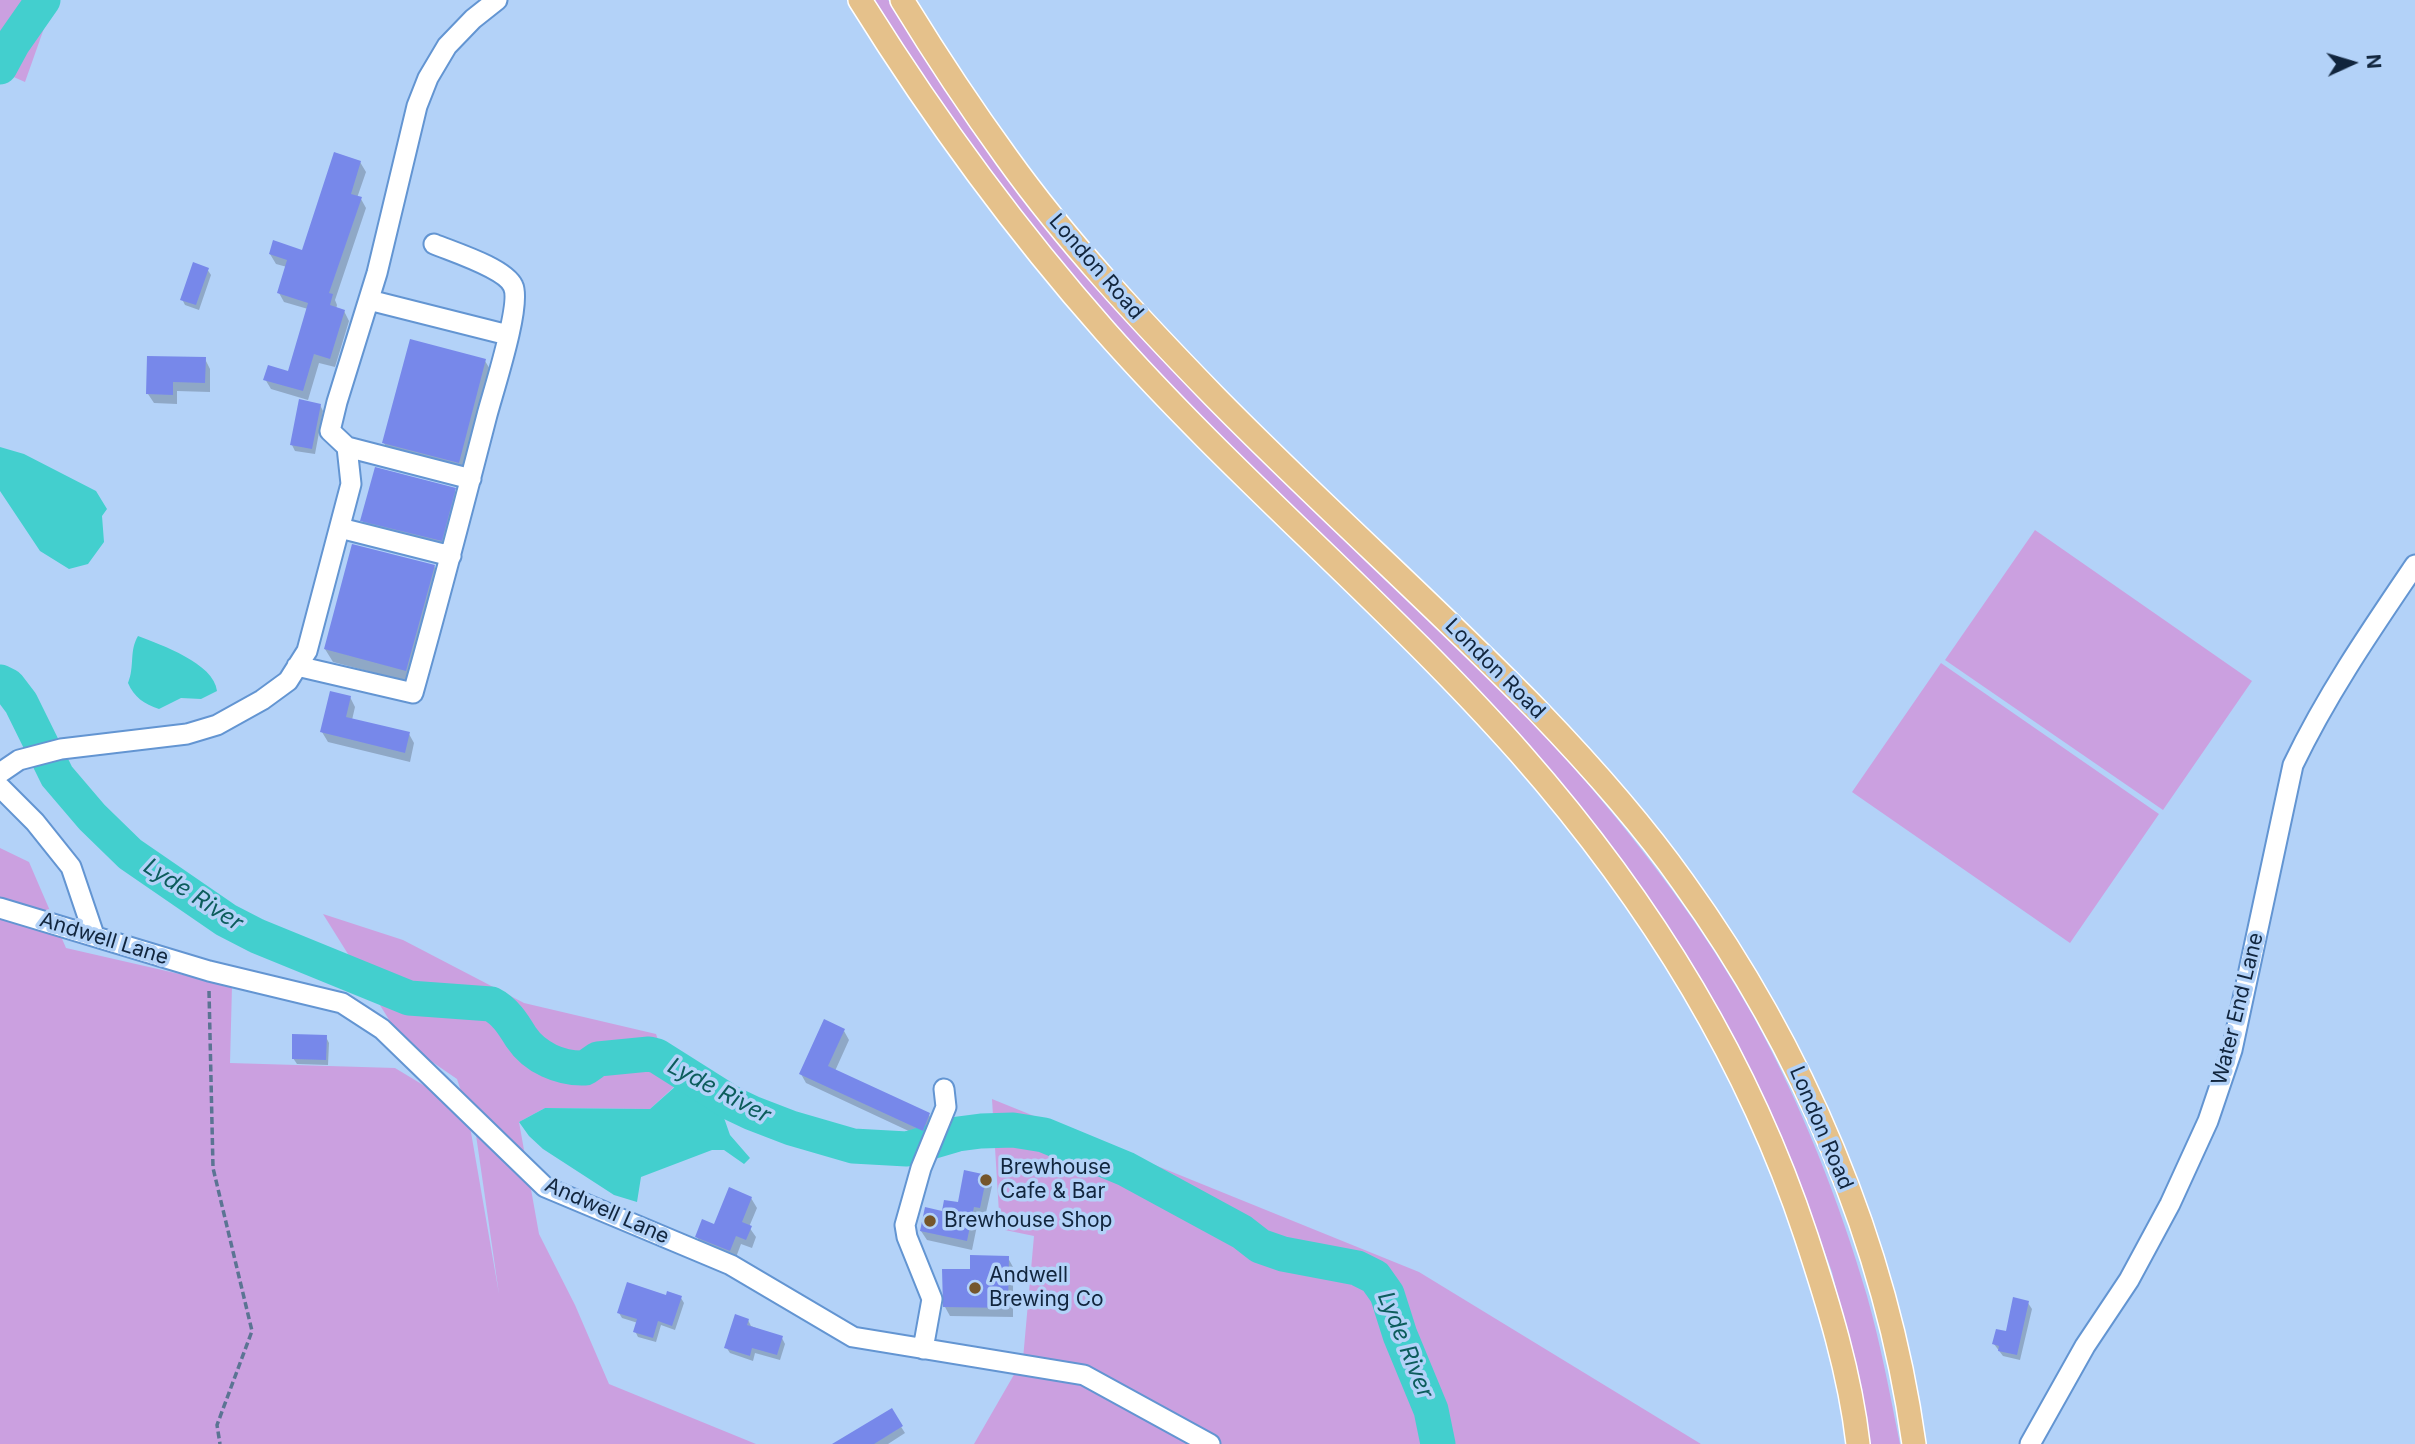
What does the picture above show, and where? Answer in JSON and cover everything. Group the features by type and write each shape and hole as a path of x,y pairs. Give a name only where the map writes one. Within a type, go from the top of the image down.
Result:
{"main road":[{"name":"London Road","path":"860,0 896,58 966,158 1052,268 1177,408 1457,685 1519,752 1590,839 1647,917 1710,1020 1777,1157 1799,1216 1833,1324 1848,1385 1858,1444"},
{"name":"London Road","path":"902,0 959,90 1008,160 1111,285 1215,397 1539,713 1647,835 1684,882 1754,992 1788,1052 1836,1158 1882,1293 1900,1365 1914,1444"}],"street":[{"path":"471,479 347,447 330,431 369,300 417,106 428,78 447,46 472,19 498,0"},
{"path":"297,666 413,693 508,335 515,296 512,283 503,274 434,244"},
{"path":"369,300 508,335"},
{"path":"0,773 19,760 61,749 187,734 217,725 262,700 288,681 307,651 340,528 351,484 347,447"},
{"path":"340,528 451,556"},
{"name":"Water End Lane","path":"2030,1444 2085,1346 2129,1280 2170,1204 2207,1121 2232,1050 2293,765 2349,661 2415,565"},
{"path":"0,787 35,822 71,867 94,935"},
{"name":"Andwell Lane","path":"0,908 209,971 342,1003 382,1030 545,1187 731,1265 853,1338 1084,1375 1210,1444"},
{"path":"923,1349 932,1295 905,1226 921,1168 946,1107 944,1089"}],"path":[{"path":"209,971 213,1168 251,1331 217,1424 220,1444"}],"shaded area":[{"path":"0,0 54,0 25,82 0,71"},
{"path":"871,0 888,0 1004,171 1532,721 1629,833 1673,892 1715,953 1753,1016 1771,1049 1818,1153 1867,1296 1900,1444 1870,1444 1832,1272 1797,1175 1759,1090 1675,940 1638,885 1585,813 1178,395 1111,322 1001,191"},
{"path":"0,447 24,454 96,491 107,509 102,516 104,542 88,564 69,569 40,551 0,491"},
{"path":"2035,530 2252,681 2163,810 1945,660"},
{"path":"138,636 197,664 214,681 217,691 201,699 181,698 159,709 144,702 136,696 128,683"},
{"path":"1941,663 2159,814 2070,943 1852,792"},
{"path":"0,848 29,862 66,948 232,986 230,1063 395,1068 468,1112 457,1079 403,1042 323,914 403,940 524,1003 656,1034 674,1087 650,1109 545,1108 519,1122 539,1234 575,1305 609,1384 756,1444 0,1444","holes":["469,1114 476,1135 499,1294"]},
{"path":"677,1085 723,1115 730,1135 750,1158 744,1164 724,1150 712,1150 641,1177 637,1202 614,1195 543,1149 519,1122 545,1108 650,1109"},
{"path":"992,1099 1419,1272 1701,1444 974,1444 1023,1359 1034,1236 1000,1229"}],"building":[{"path":"334,152 361,161 351,194 362,197 329,293 333,294 330,305 345,310 330,359 314,354 303,391 263,380 268,365 288,371 308,303 277,293 287,260 269,254 273,240 302,250"},
{"path":"193,262 209,268 196,305 180,300"},
{"path":"410,339 486,359 459,463 382,443"},
{"path":"147,356 206,357 205,383 173,382 173,395 146,394"},
{"path":"299,399 321,404 312,449 290,445"},
{"path":"375,467 456,488 442,541 360,521"},
{"path":"352,544 435,565 406,671 324,649"},
{"path":"330,691 351,696 346,717 410,732 405,753 320,732"},
{"path":"824,1019 845,1029 828,1066 930,1113 923,1131 799,1074"},
{"path":"292,1034 327,1035 326,1060 292,1059"},
{"path":"964,1170 987,1175 980,1208 974,1207 967,1241 920,1231 925,1207 942,1211 944,1200 958,1202"},
{"path":"729,1187 752,1197 742,1222 752,1226 746,1240 736,1236 730,1251 695,1237 702,1219 714,1224"},
{"name":"Andwell Brewing Co","path":"970,1255 1009,1256 1008,1308 943,1307 942,1269 970,1269"},
{"path":"627,1282 666,1295 667,1291 682,1296 672,1326 658,1321 653,1338 633,1332 637,1319 617,1313"},
{"path":"2013,1297 2029,1301 2017,1355 1998,1351 1999,1346 1992,1344 1996,1329 2006,1331"},
{"path":"735,1314 749,1319 747,1325 783,1336 777,1355 752,1348 750,1356 724,1348"},
{"path":"892,1408 903,1426 874,1444 832,1444"}],"waterway":[{"name":"Lyde River","path":"0,67 43,0"},
{"name":"Lyde River","path":"0,682 8,686 21,703 57,776 92,817 130,854 226,920 257,936 409,998 491,1004 505,1014 534,1051 549,1061 567,1067 585,1068 598,1059 649,1054 657,1056 752,1113 791,1128 853,1146 907,1149 958,1134 981,1131 1013,1130 1044,1135 1126,1169 1242,1232 1260,1246 1283,1254 1357,1268 1375,1277 1387,1294 1400,1335 1431,1410 1438,1444"}],"place":[{"name":"Brewhouse Cafe & Bar","path":"986,1180"},
{"name":"Brewhouse Shop","path":"930,1221"},
{"name":"Andwell Brewing Co","path":"975,1288"}]}
